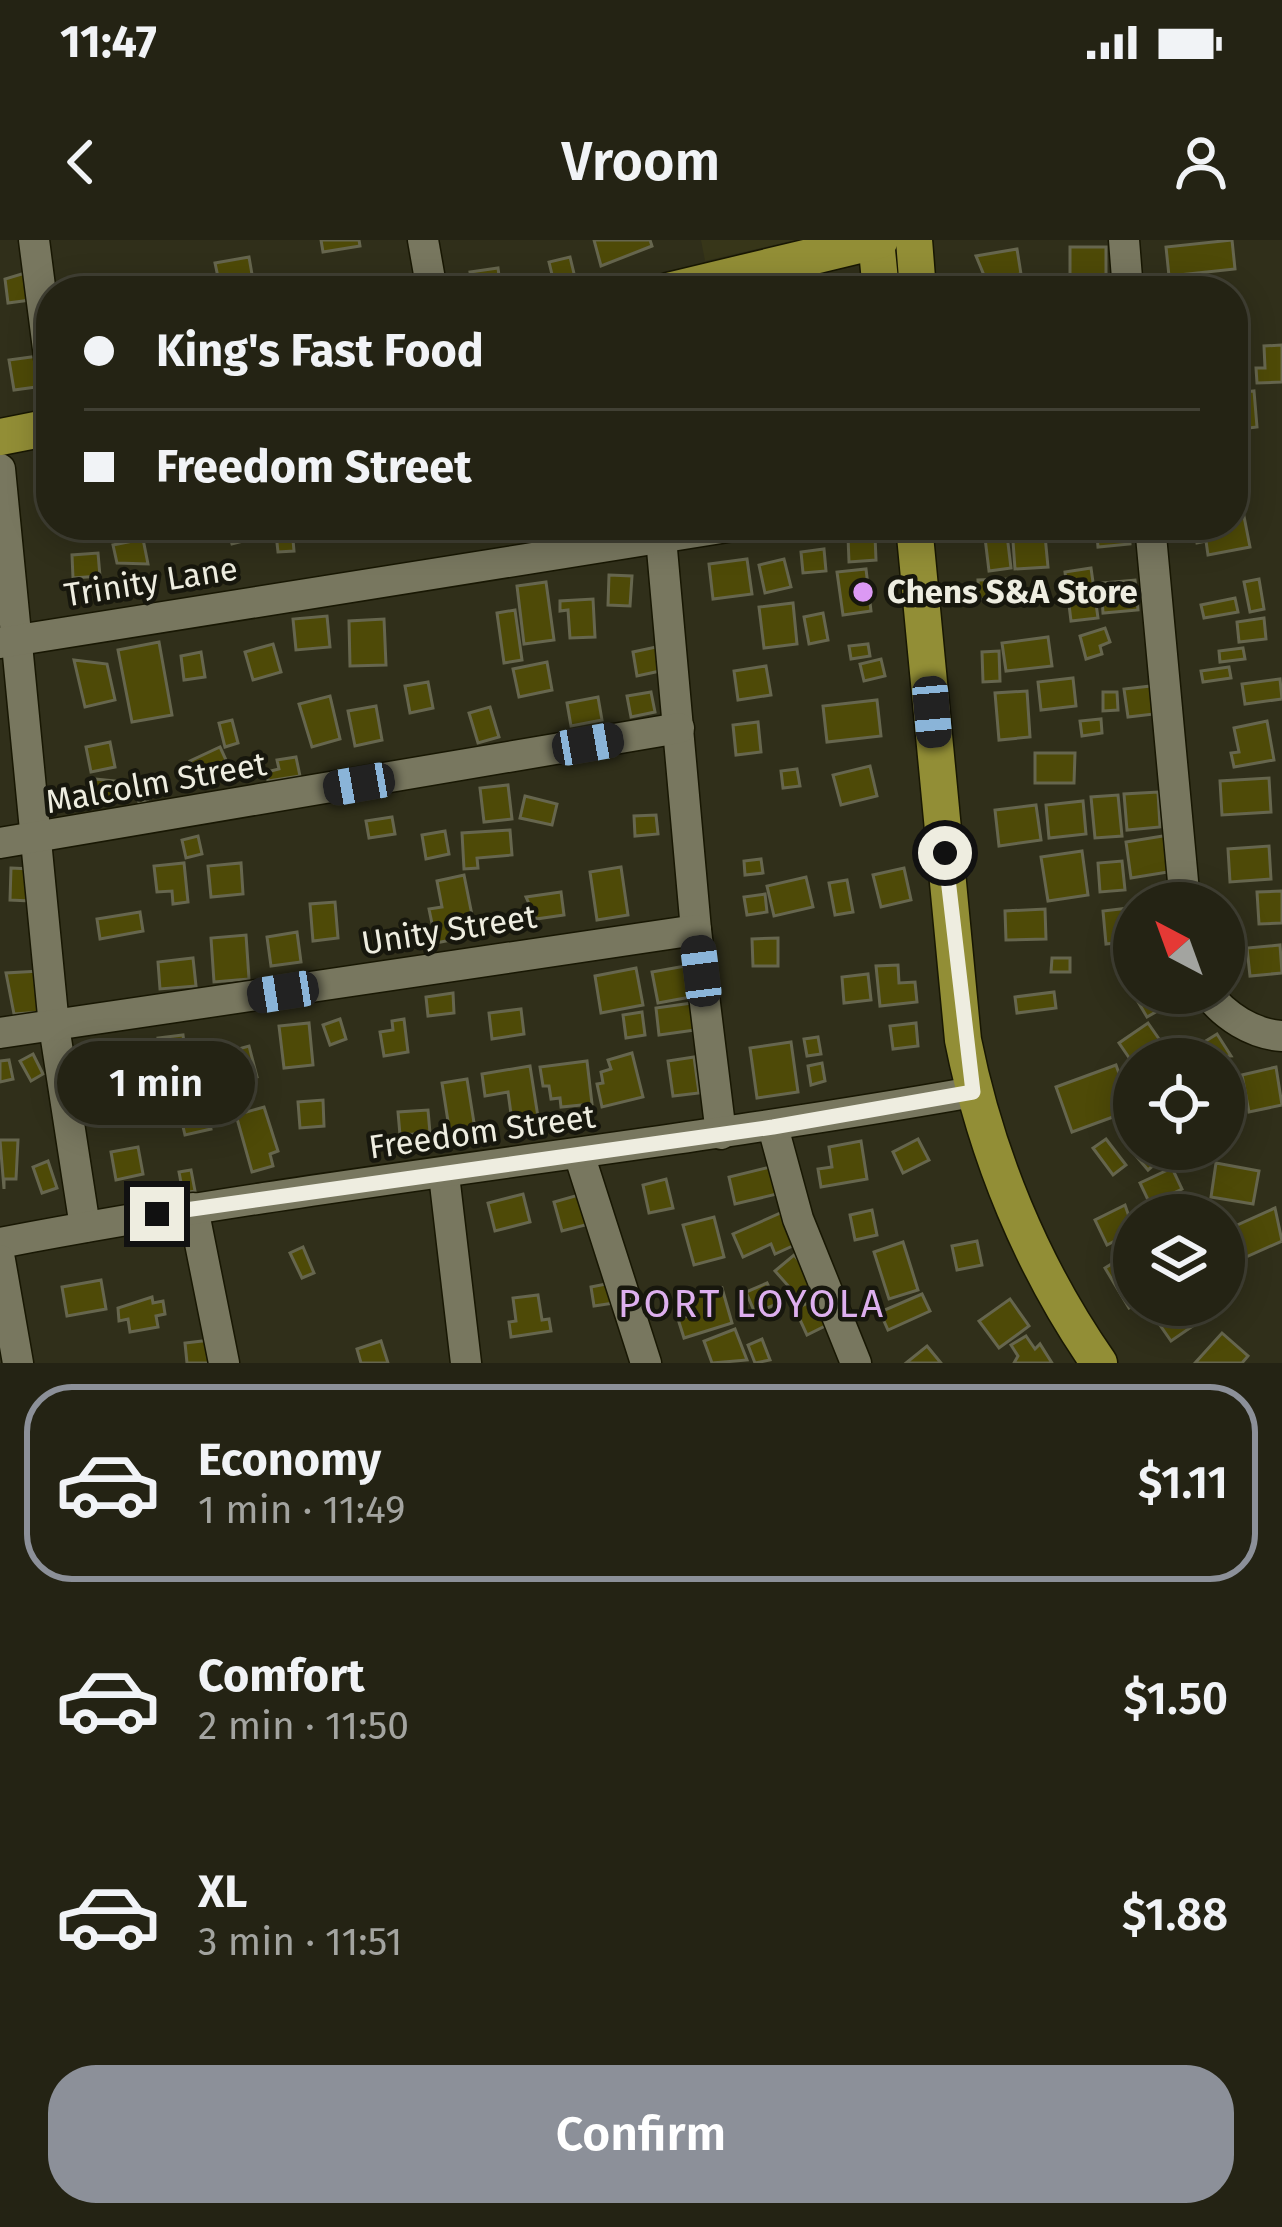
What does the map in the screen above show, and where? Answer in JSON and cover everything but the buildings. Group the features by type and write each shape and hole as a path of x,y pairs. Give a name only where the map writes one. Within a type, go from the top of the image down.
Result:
{"main road":[{"path":"914,240 917,276"},
{"path":"731,276 877,241 880,276"},
{"path":"0,437 36,430"},
{"path":"915,540 963,1040 973,1092 1037,1259 1099,1363"}],"street":[{"path":"34,240 39,276"},
{"path":"423,240 429,276"},
{"path":"1124,240 1127,276"},
{"path":"0,469 9,641 39,840 54,1026 85,1227"},
{"name":"Trinity Lane","path":"9,641 648,540"},
{"path":"661,540 696,930 721,1134"},
{"path":"1151,540 1183,882"},
{"name":"Malcolm Street","path":"0,842 39,840 679,728"},
{"name":"Unity Street","path":"0,1033 696,930"},
{"path":"1229,1014 1238,1022 1282,1036"},
{"name":"Freedom Street","path":"0,1243 194,1208 773,1127 973,1092"},
{"path":"773,1127 798,1219 856,1363"},
{"path":"579,1154 646,1363"},
{"path":"445,1175 466,1363"},
{"path":"194,1208 224,1363"},
{"path":"0,1260 18,1363"}],"shaded area":[{"path":"701,240 795,240 705,261"}],"place":[{"name":"Chens S&A Store","path":"863,592"}],"district":[{"name":"PORT LOYOLA","path":"752,1304"}],"route":[{"path":"157,1214 773,1127 973,1092 963,1040 945,853"}]}
